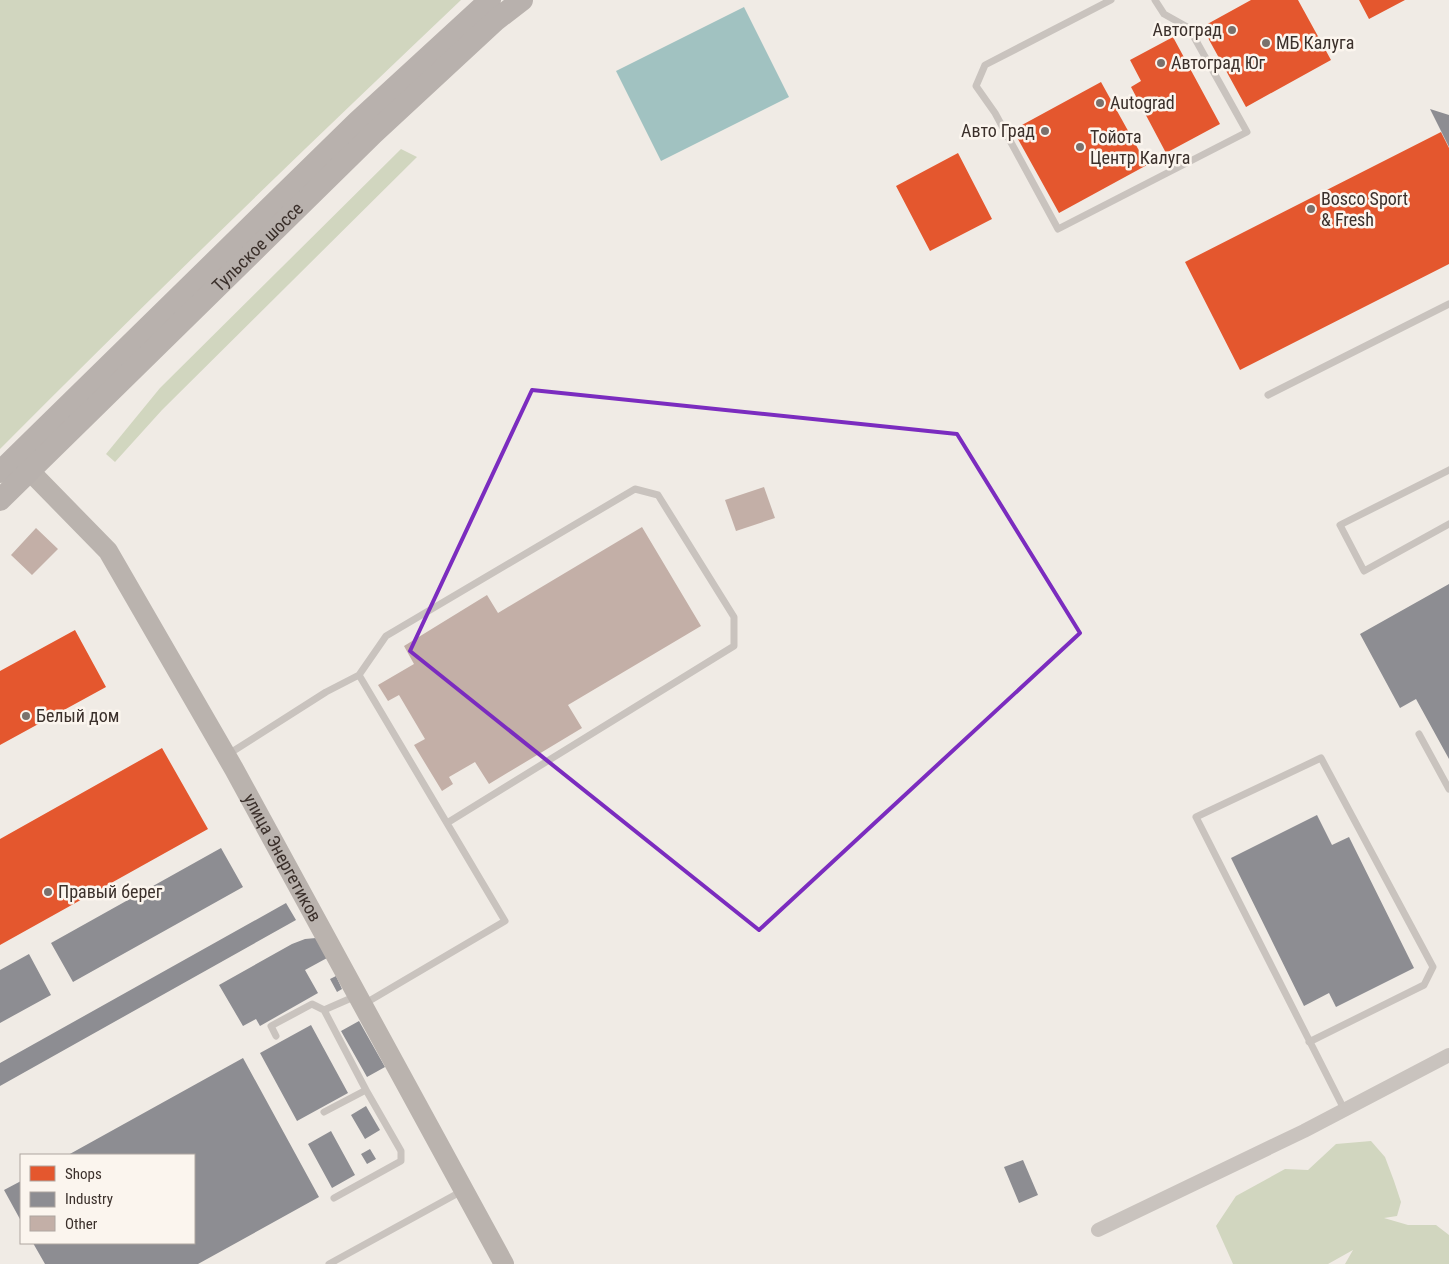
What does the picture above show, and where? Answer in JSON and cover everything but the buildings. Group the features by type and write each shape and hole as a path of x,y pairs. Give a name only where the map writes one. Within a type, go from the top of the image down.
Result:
{"main road":[{"name":"Тульское шоссе","path":"0,500 23,464 357,122 490,0"},
{"name":"Тульское шоссе","path":"0,472 23,464 374,133 496,20 522,0"}],"street":[{"name":"улица Энергетиков","path":"23,464 108,551 226,755 504,1264"},
{"path":"1098,1230 1304,1131 1449,1055"}],"lane":[{"path":"1111,0 985,65 976,86 995,113 1058,229 1247,132 1189,28 1164,14 1155,0"},
{"path":"1268,395 1449,304"},
{"path":"1449,470 1340,525 1364,571 1449,524"},
{"path":"226,755 326,692 359,675 386,636 635,489 658,495 734,617 734,646 447,823"},
{"path":"324,1010 359,1001 505,921 359,675"},
{"path":"1419,734 1449,789"},
{"path":"1309,1042 1424,985 1433,967 1321,758 1196,817 1309,1042 1344,1109"},
{"path":"276,1036 271,1026 312,1004 324,1010 401,1151 401,1161 334,1198"},
{"path":"324,1112 366,1090"},
{"path":"328,1264 463,1190"}],"highlighted area":[{"path":"532,390 957,434 1080,633 759,930 410,651"}],"green space":[{"path":"0,0 461,0 229,223 0,449"},
{"path":"401,149 417,157 162,410 115,462 106,454 160,388"},
{"path":"1371,1141 1385,1157 1401,1202 1397,1216 1384,1218 1408,1225 1436,1225 1449,1235 1449,1264 1345,1264 1353,1250 1328,1264 1233,1264 1216,1226 1236,1196 1285,1169 1308,1170 1336,1144"}],"water":[{"path":"744,7 789,97 661,161 616,71"}],"place":[{"name":"Автоград","path":"1232,30"},
{"name":"МБ Калуга","path":"1266,43"},
{"name":"Автоград Юг","path":"1161,63"},
{"name":"Autograd","path":"1100,103"},
{"name":"Авто Град","path":"1045,131"},
{"name":"Тойота Центр Калуга","path":"1080,147"},
{"name":"Bosco Sport & Fresh","path":"1311,209"},
{"name":"Белый дом","path":"26,716"},
{"name":"Правый берег","path":"48,892"}]}
